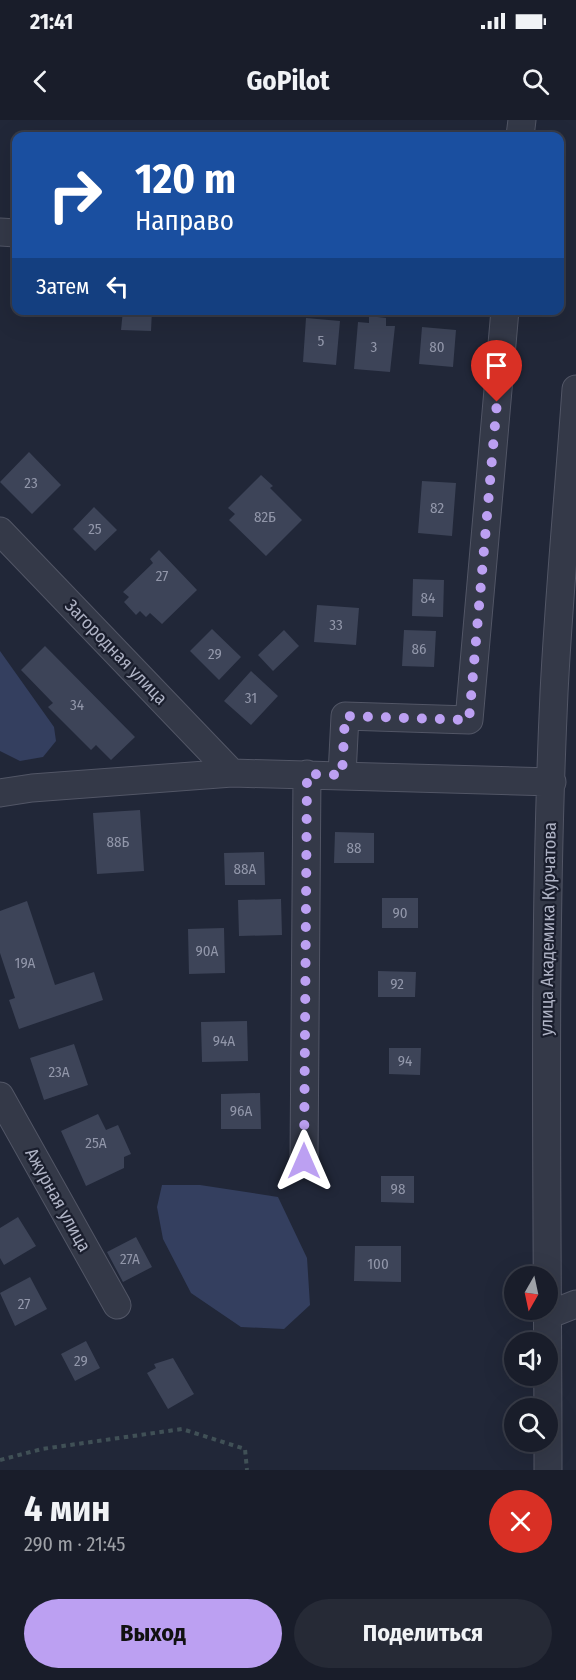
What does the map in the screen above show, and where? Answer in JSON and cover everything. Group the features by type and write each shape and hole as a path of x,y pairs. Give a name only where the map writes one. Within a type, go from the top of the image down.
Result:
{"street":[{"path":"342,775 345,716 469,720 505,315"},
{"name":"улица Академика Курчатова","path":"548,1266 546,1053 560,766 554,692 576,389"},
{"name":"Загородная улица","path":"0,531 232,773"},
{"path":"0,793 32,788 232,773 342,775 560,766"},
{"path":"304,1161 307,774"},
{"name":"Ажурная улица","path":"0,1096 117,1305"},
{"path":"558,1311 576,1304"},
{"name":"улица Академика Курчатова","path":"548,1320 548,1470"}],"path":[{"path":"0,1460 42,1449 182,1430 245,1449 247,1470"}],"water":[{"path":"0,651 54,727 56,741 43,757 20,761 0,751"},
{"path":"162,1185 200,1185 278,1197 307,1258 310,1305 284,1329 241,1327 191,1293 163,1239 157,1207"}],"building":[{"path":"122,315 152,315 151,331 121,330"},
{"path":"369,316 386,318 386,326 395,326 390,372 354,369 358,322 369,323"},
{"path":"306,318 340,321 336,365 303,362"},
{"path":"422,327 456,330 453,367 419,364"},
{"path":"29,452 61,485 32,514 0,482"},
{"path":"261,475 273,486 270,488 302,520 266,556 229,520 235,514 228,508"},
{"path":"422,481 456,483 452,536 418,533"},
{"path":"94,507 117,530 95,551 73,529"},
{"path":"159,550 197,590 162,624 150,613 146,617 140,611 136,615 124,602 129,597 123,592 153,563 150,559"},
{"path":"413,579 444,580 443,617 412,616"},
{"path":"317,605 359,608 356,645 314,642"},
{"path":"212,629 241,657 219,680 190,651"},
{"path":"284,630 299,646 273,671 258,655"},
{"path":"404,630 436,631 434,667 402,666"},
{"path":"45,646 135,737 111,760 96,745 91,750 48,707 53,703 21,670"},
{"path":"251,671 278,696 251,725 224,701"},
{"path":"140,810 144,871 97,874 93,813"},
{"path":"335,832 374,833 374,863 334,863"},
{"path":"264,852 265,885 225,885 224,853"},
{"path":"382,898 418,898 418,928 382,928"},
{"path":"281,899 282,935 239,936 238,900"},
{"path":"27,901 55,985 94,972 103,1000 19,1029 9,1000 15,998 0,953 0,911"},
{"path":"224,928 225,973 189,974 188,929"},
{"path":"378,971 416,972 415,997 378,997"},
{"path":"247,1021 248,1061 202,1062 201,1022"},
{"path":"74,1044 88,1085 44,1100 30,1058"},
{"path":"389,1048 421,1048 420,1075 389,1074"},
{"path":"260,1093 261,1129 221,1129 221,1094"},
{"path":"98,1114 106,1130 118,1125 131,1154 124,1157 124,1168 86,1186 61,1131"},
{"path":"381,1176 414,1176 414,1203 381,1202"},
{"path":"18,1217 36,1246 4,1265 0,1258 0,1228"},
{"path":"136,1237 152,1267 123,1282 107,1252"},
{"path":"355,1246 401,1246 401,1282 354,1281"},
{"path":"30,1277 47,1309 15,1326 0,1293"},
{"path":"86,1341 100,1368 75,1381 61,1354"},
{"path":"173,1358 194,1394 168,1409 147,1373 156,1368 154,1364"}],"route":[{"path":"304,1161 307,774 342,775 345,716 469,720 497,402"}]}
